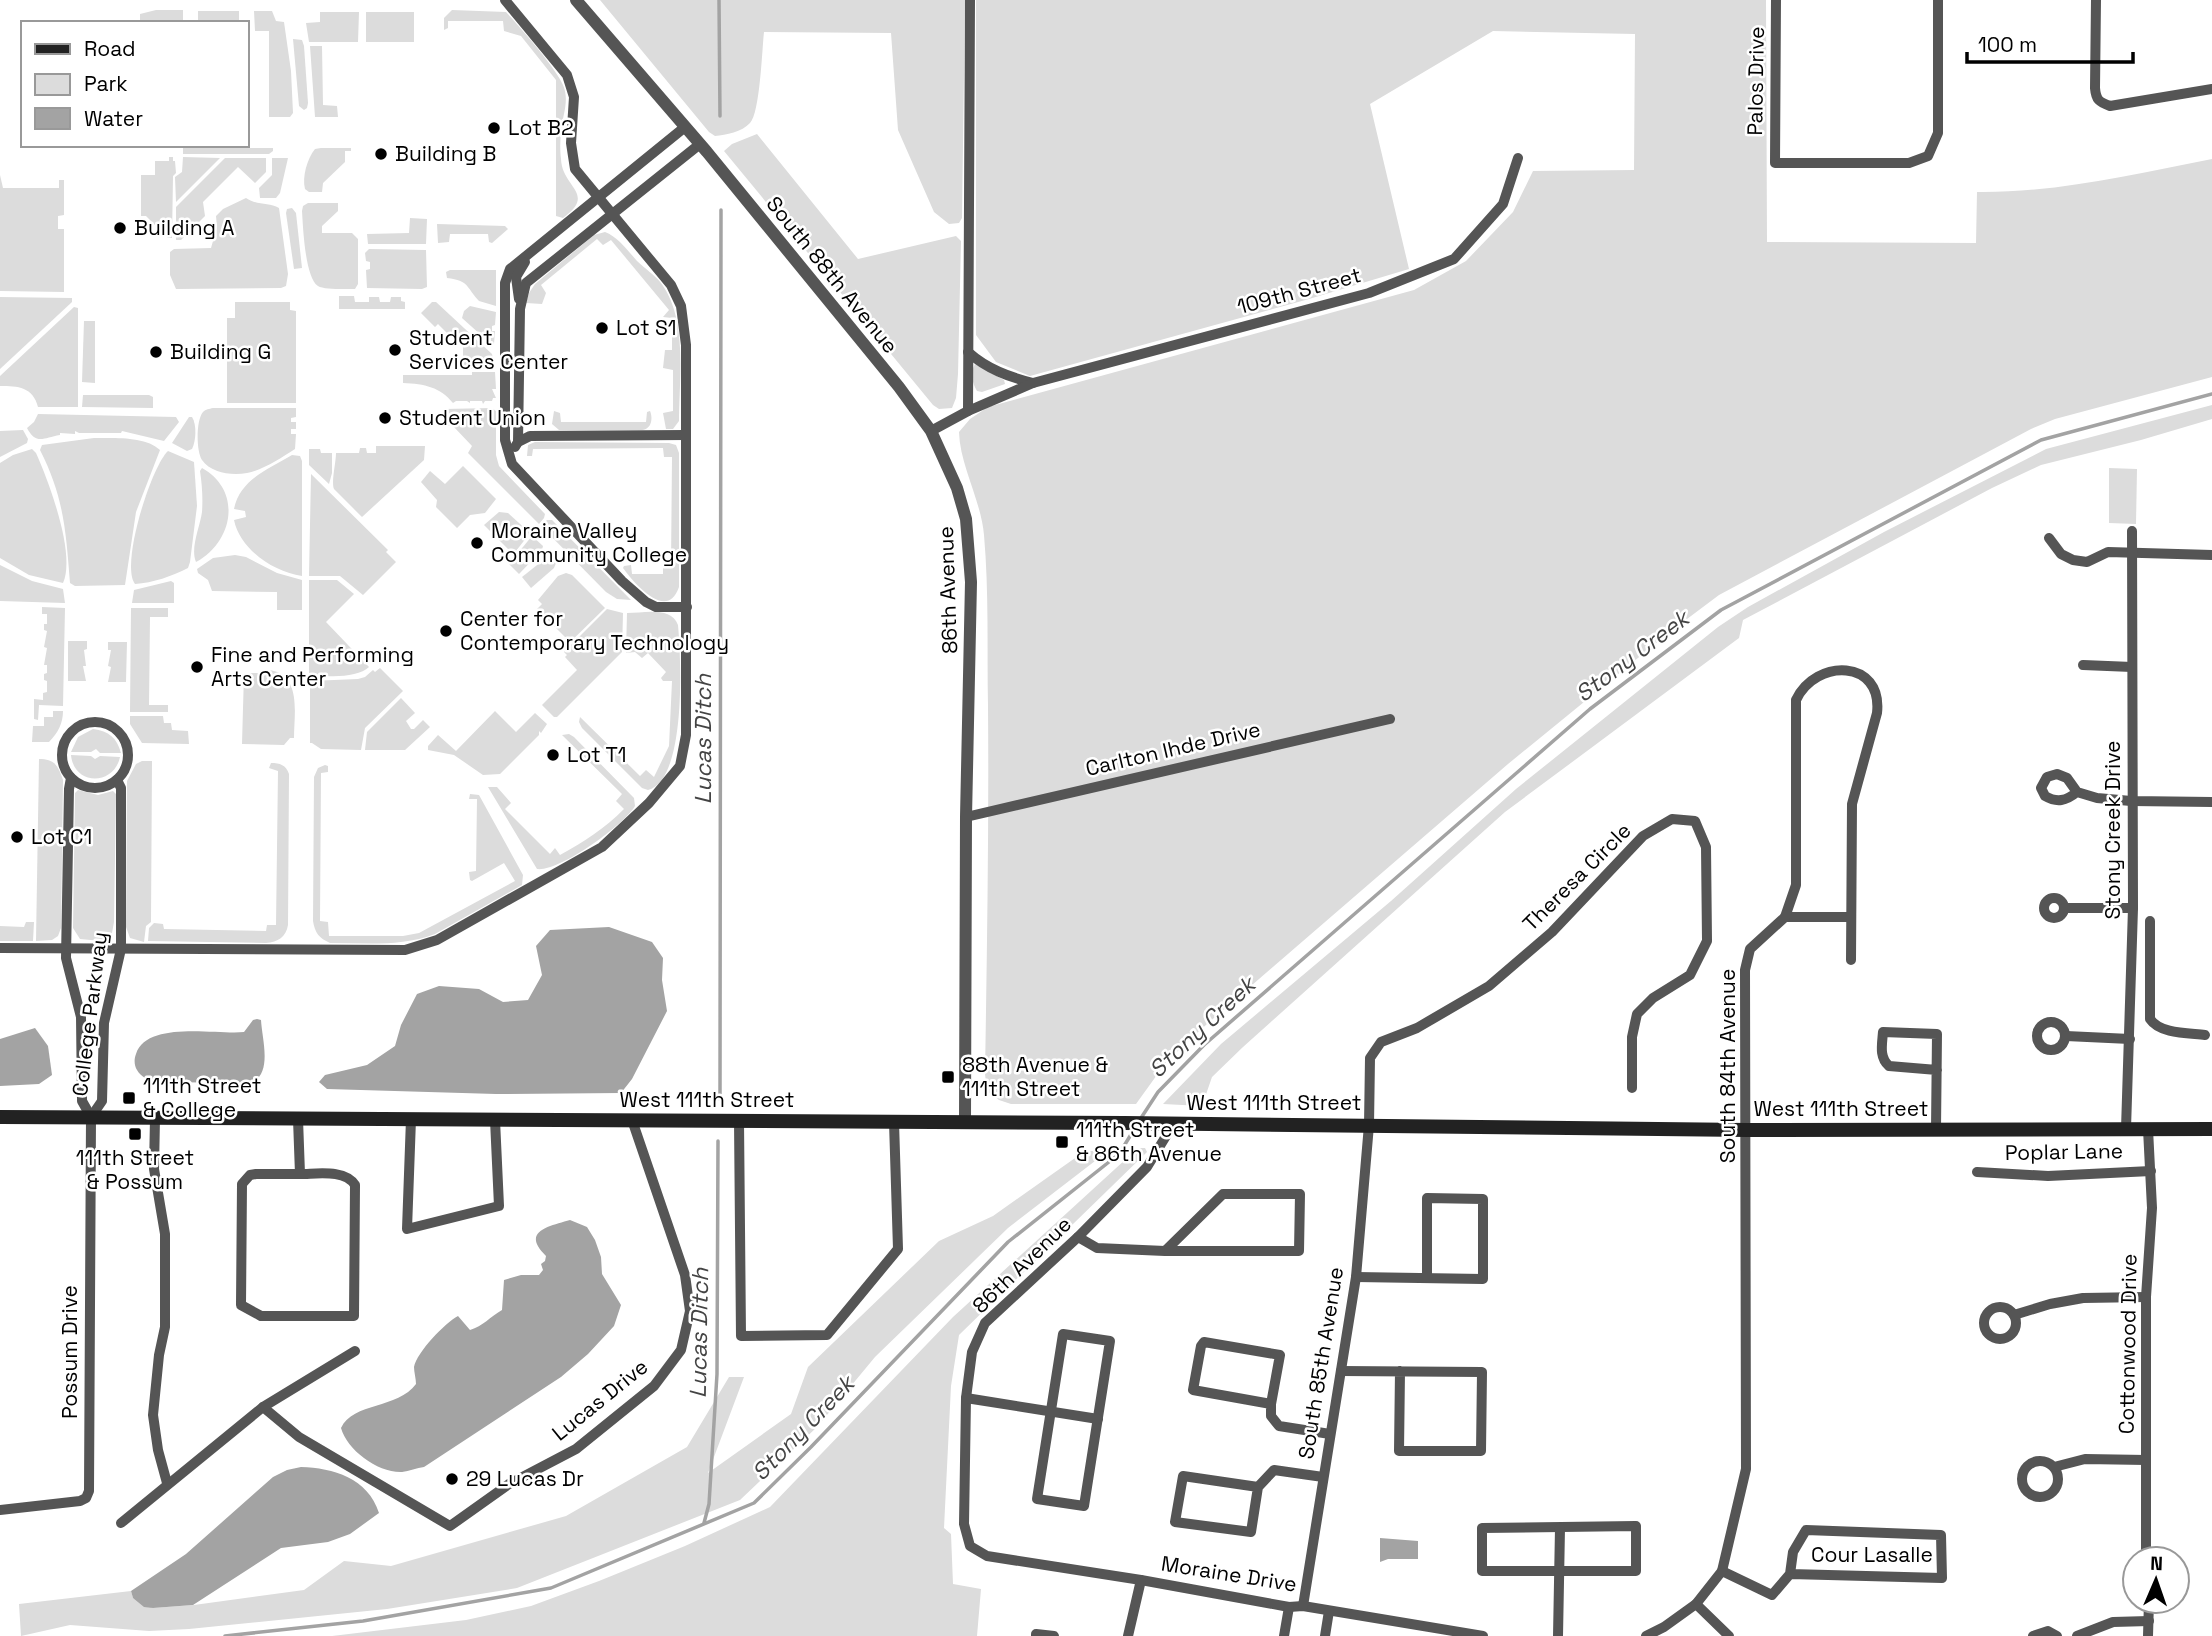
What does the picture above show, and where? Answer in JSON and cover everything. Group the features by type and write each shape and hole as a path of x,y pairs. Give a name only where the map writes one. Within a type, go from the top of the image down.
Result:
{"main road":[{"name":"West 111th Street","path":"0,1117 1152,1123 1747,1130 2212,1129"}],"street":[{"path":"0,948 418,948 437,940 602,846 649,803 680,766 686,735 687,607 686,345 683,315 678,296 671,285 577,174 572,161 574,97 567,75 505,0"},
{"path":"576,0 685,127 510,269 505,283 505,440 512,464 622,581 646,602 656,607 687,607"},
{"path":"931,431 968,411 970,0"},
{"name":"Palos Drive","path":"1776,0 1774,163 1909,163 1927,156 1938,133 1938,0"},
{"path":"2096,0 2095,96 2099,102 2110,106 2212,89"},
{"name":"South 88th Avenue","path":"685,127 899,387 931,431"},
{"path":"520,302 526,283 700,144"},
{"name":"109th Street","path":"968,411 1033,383 1369,293 1454,259 1503,204 1518,158"},
{"path":"511,455 518,442 520,302 516,277 528,256"},
{"path":"968,352 981,364 1010,377 1033,383"},
{"name":"86th Avenue","path":"931,431 957,488 966,519 971,582 965,817 965,1122"},
{"path":"518,442 530,436 686,435"},
{"name":"Stony Creek Drive","path":"2126,1129 2133,908 2132,531"},
{"path":"2049,538 2061,555 2087,562 2108,552 2132,555 2212,555"},
{"path":"2083,664 2132,667"},
{"name":"South 84th Avenue","path":"1696,1604 1722,1571 1746,1469 1745,970 1750,949 1785,917 1797,885 1796,699 1802,687 1816,676 1836,669 1855,671 1870,681 1879,698 1852,804 1851,960"},
{"name":"Carlton Ihde Drive","path":"965,817 1390,719"},
{"name":"College Parkway","path":"96,721 107,723 125,738 129,756 123,773 117,780 121,788 121,948 104,1023 103,1101 91,1117 82,1101 81,1017 66,958 71,778 63,763 62,754 67,737 75,728 96,721"},
{"path":"71,778 89,787 109,785 117,780"},
{"path":"2077,792 2097,798 2131,801 2212,802"},
{"name":"Theresa Circle","path":"1369,1125 1370,1058 1381,1042 1417,1028 1489,986 1552,932 1643,836 1672,820 1695,821 1706,847 1707,941 1690,975 1653,998 1637,1014 1632,1037 1632,1088"},
{"path":"2064,908 2133,908"},
{"path":"1785,917 1850,917"},
{"path":"2150,920 2149,1015 2152,1023 2171,1031 2205,1035"},
{"path":"2132,971 2150,972"},
{"path":"1936,1129 1937,1070 1937,1034 1882,1032 1881,1052 1889,1066 1937,1070"},
{"path":"2066,1036 2130,1039"},
{"name":"Possum Drive","path":"0,1510 80,1501 86,1498 89,1491 91,1117"},
{"path":"155,1118 154,1169 166,1234 165,1327 159,1355 153,1415 158,1450 167,1483"},
{"path":"298,1119 300,1174"},
{"path":"411,1119 407,1229 499,1206 495,1120"},
{"name":"Lucas Drive","path":"262,1407 299,1437 450,1526 509,1484 576,1449 654,1386 681,1350 690,1311 685,1275 632,1120"},
{"path":"738,1121 741,1336 827,1335 898,1249 894,1122"},
{"name":"86th Avenue","path":"970,1546 964,1524 966,1398 972,1352 985,1323 1078,1237 1147,1167 1174,1124"},
{"name":"South 85th Avenue","path":"1303,1606 1356,1276 1369,1125"},
{"name":"Cottonwood Drive","path":"2146,1545 2146,1297 2152,1208 2148,1129"},
{"name":"Poplar Lane","path":"1977,1172 2048,1177 2130,1170 2151,1171"},
{"path":"300,1174 340,1175 347,1177 355,1185 354,1316 261,1316 241,1305 242,1184 250,1175 300,1174"},
{"path":"1078,1237 1097,1248 1165,1251 1299,1251 1300,1194 1223,1194 1165,1251"},
{"path":"1356,1276 1427,1278 1483,1279 1483,1199 1427,1198 1427,1278"},
{"path":"2014,1315 2083,1298 2146,1297"},
{"path":"1063,1334 1110,1341 1084,1506 1037,1499 1051,1411 1063,1334"},
{"path":"1271,1404 1193,1390 1200,1346 1204,1342 1279,1355 1271,1416 1279,1426 1330,1434"},
{"path":"121,1523 262,1407 355,1351"},
{"path":"1341,1371 1400,1371 1482,1372 1481,1451 1399,1451 1400,1371"},
{"path":"966,1398 1098,1419"},
{"path":"2054,1467 2085,1460 2146,1460"},
{"path":"1258,1486 1183,1476 1175,1522 1251,1532 1258,1486 1275,1471 1323,1477"},
{"path":"1636,1526 1636,1571 1482,1571 1482,1528 1560,1528 1636,1526"},
{"path":"1558,1636 1560,1528"},
{"name":"Cour Lasalle","path":"1722,1571 1772,1595 1790,1574 1793,1552 1806,1530 1941,1535 1942,1578 1790,1574"},
{"name":"Moraine Drive","path":"970,1546 987,1556 1289,1607 1303,1606 1483,1636"},
{"path":"1128,1636 1141,1580"},
{"path":"1646,1636 1667,1631 1696,1604 1729,1636"},
{"path":"1284,1636 1289,1607"},
{"path":"1325,1636 1329,1611"},
{"path":"2148,1636 2149,1615"},
{"path":"2077,1636 2113,1622 2149,1621"},
{"path":"2033,1636 2048,1631 2057,1636"},
{"path":"1036,1636 1054,1636"}],"green space":[{"path":"600,0 965,0 962,218 959,223 949,224 934,212 898,130 891,33 764,32 758,95 753,117 743,129 715,136"},
{"path":"976,0 1766,0 1767,242 1976,243 1977,192 2066,186 2212,159 2212,377 2055,419 2031,429 1719,595 1508,764 1207,1024 1167,1061 1136,1104 1011,1104 999,1100 987,1091 985,1074 987,578 982,522 963,458 959,432 970,419 988,407 1414,290 1466,261 1513,212 1533,171 1634,170 1635,34 1493,31 1370,104 1409,269 1030,376 996,362 976,335"},
{"path":"156,10 183,10 183,21 140,21 140,14"},
{"path":"452,10 506,12 537,48 563,85 566,97 561,159 563,169 578,196 573,209 563,218 556,216 556,80 521,36 504,31 503,21 448,21 448,28 444,30 444,18"},
{"path":"198,11 239,11 239,21 198,21"},
{"path":"254,11 272,11 276,21 284,22 291,71 293,113 290,117 269,117 269,31 255,31"},
{"path":"320,12 359,12 358,42 309,42 306,23 320,22"},
{"path":"366,12 414,12 414,42 366,42"},
{"path":"293,39 302,40 304,46 308,103 304,110 299,106"},
{"path":"310,46 322,46 323,105 337,106 338,117 315,117"},
{"path":"757,134 858,259 956,236 961,241 958,374 956,398 952,408 939,409 933,405 724,151 732,144"},
{"path":"183,148 273,148 273,151 269,154 183,154"},
{"path":"351,148 351,151 345,151 345,162 323,183 322,192 309,192 304,184 306,168 315,149"},
{"path":"169,157 173,157 175,161 176,173 173,176 172,238 168,238 146,216 141,216 141,175 155,175 155,161 169,161"},
{"path":"183,157 220,158 176,202 175,177 182,172"},
{"path":"225,158 266,158 266,172 255,183 238,167 203,202 205,216 181,240 176,240 176,207"},
{"path":"272,158 288,158 280,193 276,198 260,198 259,188 272,175"},
{"path":"0,175 3,188 59,188 59,180 64,180 64,215 58,216 58,229 64,229 64,292 0,291"},
{"path":"246,198 279,208 288,274 286,286 176,289 170,275 170,252 174,249 211,248 217,227 216,216 223,209"},
{"path":"308,203 338,203 338,211 322,226 322,233 352,233 358,239 358,284 355,289 325,288 314,281 307,263 303,228 303,206"},
{"path":"292,208 296,213 302,268 294,269 286,213 287,209"},
{"path":"410,218 427,219 426,244 368,244 367,234 409,233"},
{"path":"437,224 505,226 508,229 492,243 489,242 488,234 450,234 449,242 438,243"},
{"path":"605,232 661,283 670,298 679,331 680,349 679,421 673,429 666,429 663,413 673,411 673,370 663,368 665,350 672,350 672,318 663,317 669,310 611,240 603,245 597,239 541,285 546,293 542,304 526,303 535,284 594,235"},
{"path":"369,249 426,250 427,287 367,288 366,270 370,269 370,262 366,261 365,253"},
{"path":"496,270 496,306 479,301 464,283 447,278 446,272"},
{"path":"339,296 354,296 355,302 369,302 369,297 379,297 380,302 390,302 391,297 401,297 401,301 405,302 405,309 339,309"},
{"path":"0,297 72,298 72,302 0,369"},
{"path":"235,302 290,302 290,310 296,311 296,403 227,403 227,318 235,318"},
{"path":"432,302 436,302 492,354 495,369 463,369 463,339 452,338 438,324 435,327 421,313"},
{"path":"470,306 496,312 495,325 492,326 492,331 495,331 494,344 462,318 464,311"},
{"path":"74,307 78,308 78,407 38,407 36,400 24,389 0,386 0,376"},
{"path":"84,321 95,321 95,383 82,382"},
{"path":"975,364 1004,380 1005,384 982,392 977,391 972,378"},
{"path":"472,372 495,372 496,389 492,389 496,398 483,404 482,401 453,403 443,393 431,387 403,383 403,375 472,375"},
{"path":"83,395 149,395 153,397 153,408 82,407"},
{"path":"2212,405 2212,419 2041,465 1992,488 1743,620 1739,638 1505,812 1243,1047 1212,1077 1202,1106 1163,1104 1221,1044 1391,901 1516,789 1718,627 1748,607 1884,532 2046,449"},
{"path":"213,408 296,408 296,417 291,418 291,422 296,422 296,429 291,429 291,434 296,434 295,449 266,466 247,473 229,474 216,471 202,460 198,436 203,412"},
{"path":"492,408 496,411 496,455 499,466 545,514 539,524 468,453 472,446 453,426 441,426 444,409"},
{"path":"554,411 560,413 561,422 646,422 647,412 650,411 651,420 648,428 642,430 559,430 552,424"},
{"path":"38,414 176,417 179,422 164,441 122,431 75,431 75,434 60,433 40,439 34,437 27,428"},
{"path":"189,417 194,420 195,433 192,449 187,451 172,443"},
{"path":"23,430 28,439 27,443 0,457 0,431"},
{"path":"94,438 138,440 160,450 136,512 125,585 75,586 70,583 59,499 40,450 42,445"},
{"path":"535,442 676,445 679,453 679,587 674,597 667,601 651,596 642,590 623,568 631,565 632,574 663,574 663,566 671,565 672,457 664,457 663,448 533,449 532,456 527,456 528,445"},
{"path":"376,446 425,446 424,460 362,517 334,489 336,453 359,453 360,448 366,448 367,453 376,453"},
{"path":"32,449 48,481 64,537 66,570 63,583 29,575 0,558 0,463 13,455"},
{"path":"309,449 332,453 329,484 309,465"},
{"path":"168,451 194,462 197,506 190,562 188,568 176,574 135,584 131,573 134,538 146,495"},
{"path":"292,455 300,456 302,461 302,576 280,570 259,557 243,540 234,520 246,517 245,511 234,509 242,490 249,482"},
{"path":"463,466 496,499 485,513 470,515 457,528 436,507 437,500 421,482 430,471 445,484"},
{"path":"202,468 215,478 224,490 228,516 225,530 218,542 196,562 195,544 202,512"},
{"path":"2109,468 2137,469 2136,524 2109,523"},
{"path":"311,474 388,550 386,552 396,562 363,595 340,576 309,576"},
{"path":"499,512 508,513 530,533 516,551 510,551 484,525"},
{"path":"547,520 552,520 631,600 617,599 606,592 541,526"},
{"path":"532,536 543,546 542,550 519,574 509,564"},
{"path":"551,554 556,563 554,568 531,588 522,577"},
{"path":"235,555 246,557 277,573 302,580 302,610 277,610 277,592 212,591 208,580 198,573 197,569 213,558"},
{"path":"0,565 32,581 63,589 65,603 0,601"},
{"path":"566,573 572,575 605,608 560,652 558,650 567,639 537,609 542,604 538,600 558,576"},
{"path":"309,580 337,580 354,594 326,622 369,667 364,671 340,676 309,673"},
{"path":"171,581 174,583 174,603 132,603 134,590"},
{"path":"42,607 65,608 63,706 39,705 38,720 34,719 34,699 43,700 43,693 47,692 44,674 47,673 47,665 44,665 47,648 44,647 47,631 44,630 44,624 47,624 47,614 42,614"},
{"path":"131,608 168,608 168,617 150,617 149,705 168,705 168,712 130,712"},
{"path":"607,609 623,613 622,652 554,717 542,705 577,670 565,657 567,655 564,652"},
{"path":"627,613 663,613 674,619 678,625 680,689 675,742 670,764 661,781 648,790 642,788 579,722 580,717 640,776 646,770 654,777 669,746 672,681 663,681 661,678 666,672 648,653 642,658 635,652 626,653"},
{"path":"68,641 87,641 87,649 84,650 86,666 83,666 86,681 68,681"},
{"path":"108,642 127,642 126,682 108,682 111,650 108,650"},
{"path":"380,668 403,691 365,728 361,750 321,749 310,743 310,681 358,679"},
{"path":"270,670 280,674 292,688 295,707 294,738 290,738 284,745 242,744 244,673 269,673"},
{"path":"401,698 415,713 406,721 411,729 423,720 430,727 405,750 365,750 367,732"},
{"path":"53,711 63,711 61,724 55,735 49,742 32,742 33,726 44,726 44,717 53,717"},
{"path":"495,711 516,732 535,713 547,724 500,774 483,775 454,755 428,750 428,746 438,735 456,751"},
{"path":"130,716 163,716 164,723 171,723 172,730 188,731 189,744 142,743 130,724"},
{"path":"93,729 104,731 111,736 121,753 100,753 96,749 91,752 71,752 78,737"},
{"path":"569,734 634,798 635,806 605,836 575,856 547,868 537,869 488,787 497,787 511,803 505,809 550,854 555,848 560,855 577,845 624,809 616,801 622,794 562,735"},
{"path":"71,755 91,756 95,759 100,756 120,757 110,773 94,778 79,772"},
{"path":"39,759 55,764 63,780 61,928 58,936 52,940 36,941"},
{"path":"152,761 151,922 146,926 144,942 130,938 126,927 127,781 136,764"},
{"path":"271,763 282,765 289,774 288,925 283,936 266,943 148,941 149,928 154,923 163,924 164,929 266,931 267,925 276,925 278,771 269,768"},
{"path":"328,766 328,772 321,773 320,921 328,922 329,936 403,936 419,933 515,881 504,863 470,880 469,872 476,871 477,799 469,799 470,794 479,795 523,875 522,885 435,934 422,938 383,943 326,941 318,935 313,921 314,777 318,768"},
{"path":"78,790 98,795 113,791 116,794 114,922 112,933 101,941 80,939 73,928 75,793"},
{"path":"26,922 34,922 33,941 0,941 0,926 24,927"},
{"path":"1138,1148 1145,1148 1147,1152 959,1335 951,1386 944,1528 951,1534 953,1584 981,1589 977,1636 332,1636 466,1620 531,1606 685,1546 770,1507 953,1317"},
{"path":"1085,1151 1108,1151 1008,1228 875,1357 817,1427 740,1500 517,1588 387,1609 189,1629 149,1631 70,1625 21,1636 19,1604 131,1591 133,1598 153,1608 304,1590 344,1561 391,1566 566,1516 687,1447 729,1377 744,1377 708,1473 791,1414 808,1367 939,1241 993,1216"}],"water":[{"path":"609,927 652,942 663,958 662,980 667,1011 632,1079 621,1093 496,1094 327,1089 319,1082 325,1075 367,1065 395,1046 401,1025 417,994 439,986 479,989 503,1002 528,1000 542,975 536,946 550,930"},
{"path":"253,1020 261,1020 265,1055 262,1072 251,1083 155,1082 147,1079 136,1068 136,1054 143,1043 154,1037 184,1031 244,1032"},
{"path":"35,1028 48,1046 52,1075 39,1084 0,1086 0,1039"},
{"path":"570,1220 587,1227 595,1240 601,1257 602,1274 621,1305 614,1326 588,1354 561,1377 424,1467 402,1472 383,1469 357,1452 341,1428 347,1420 365,1409 408,1392 416,1384 414,1367 420,1354 432,1338 452,1320 458,1316 470,1330 502,1310 504,1280 521,1275 539,1275 543,1270 541,1264 546,1256 536,1241 537,1235 547,1227"},
{"path":"301,1467 348,1477 367,1491 379,1513 350,1534 328,1542 281,1548 193,1605 144,1607 133,1598 131,1591 186,1554 273,1477"},
{"path":"1380,1538 1418,1541 1418,1559 1388,1559 1380,1562"}],"waterway":[{"name":"Lucas Ditch","path":"719,0 720,116"},
{"name":"Lucas Ditch","path":"720,1099 721,210"},
{"name":"Stony Creek","path":"1141,1118 1158,1092 1204,1045 1590,709 1721,610 2041,440 2212,394"},
{"name":"Stony Creek","path":"225,1636 363,1621 551,1588 754,1503 1008,1242 1119,1154 1135,1128"},
{"name":"Lucas Ditch","path":"704,1523 709,1504 717,1374 718,1141"}],"place":[{"name":"Lot B2","path":"494,128"},
{"name":"Building B","path":"381,154"},
{"name":"Building A","path":"120,228"},
{"name":"Lot S1","path":"602,328"},
{"name":"Student Services Center","path":"395,350"},
{"name":"Building G","path":"156,352"},
{"name":"Student Union","path":"385,418"},
{"name":"Moraine Valley Community College","path":"477,543"},
{"name":"Center for Contemporary Technology","path":"446,631"},
{"name":"Fine and Performing Arts Center","path":"197,667"},
{"name":"Lot T1","path":"553,755"},
{"name":"Lot C1","path":"17,837"},
{"name":"88th Avenue & 111th Street","path":"948,1077"},
{"name":"111th Street & College","path":"129,1098"},
{"name":"111th Street & Possum","path":"135,1134"},
{"name":"111th Street & 86th Avenue","path":"1062,1142"},
{"name":"29 Lucas Dr","path":"452,1479"}]}
